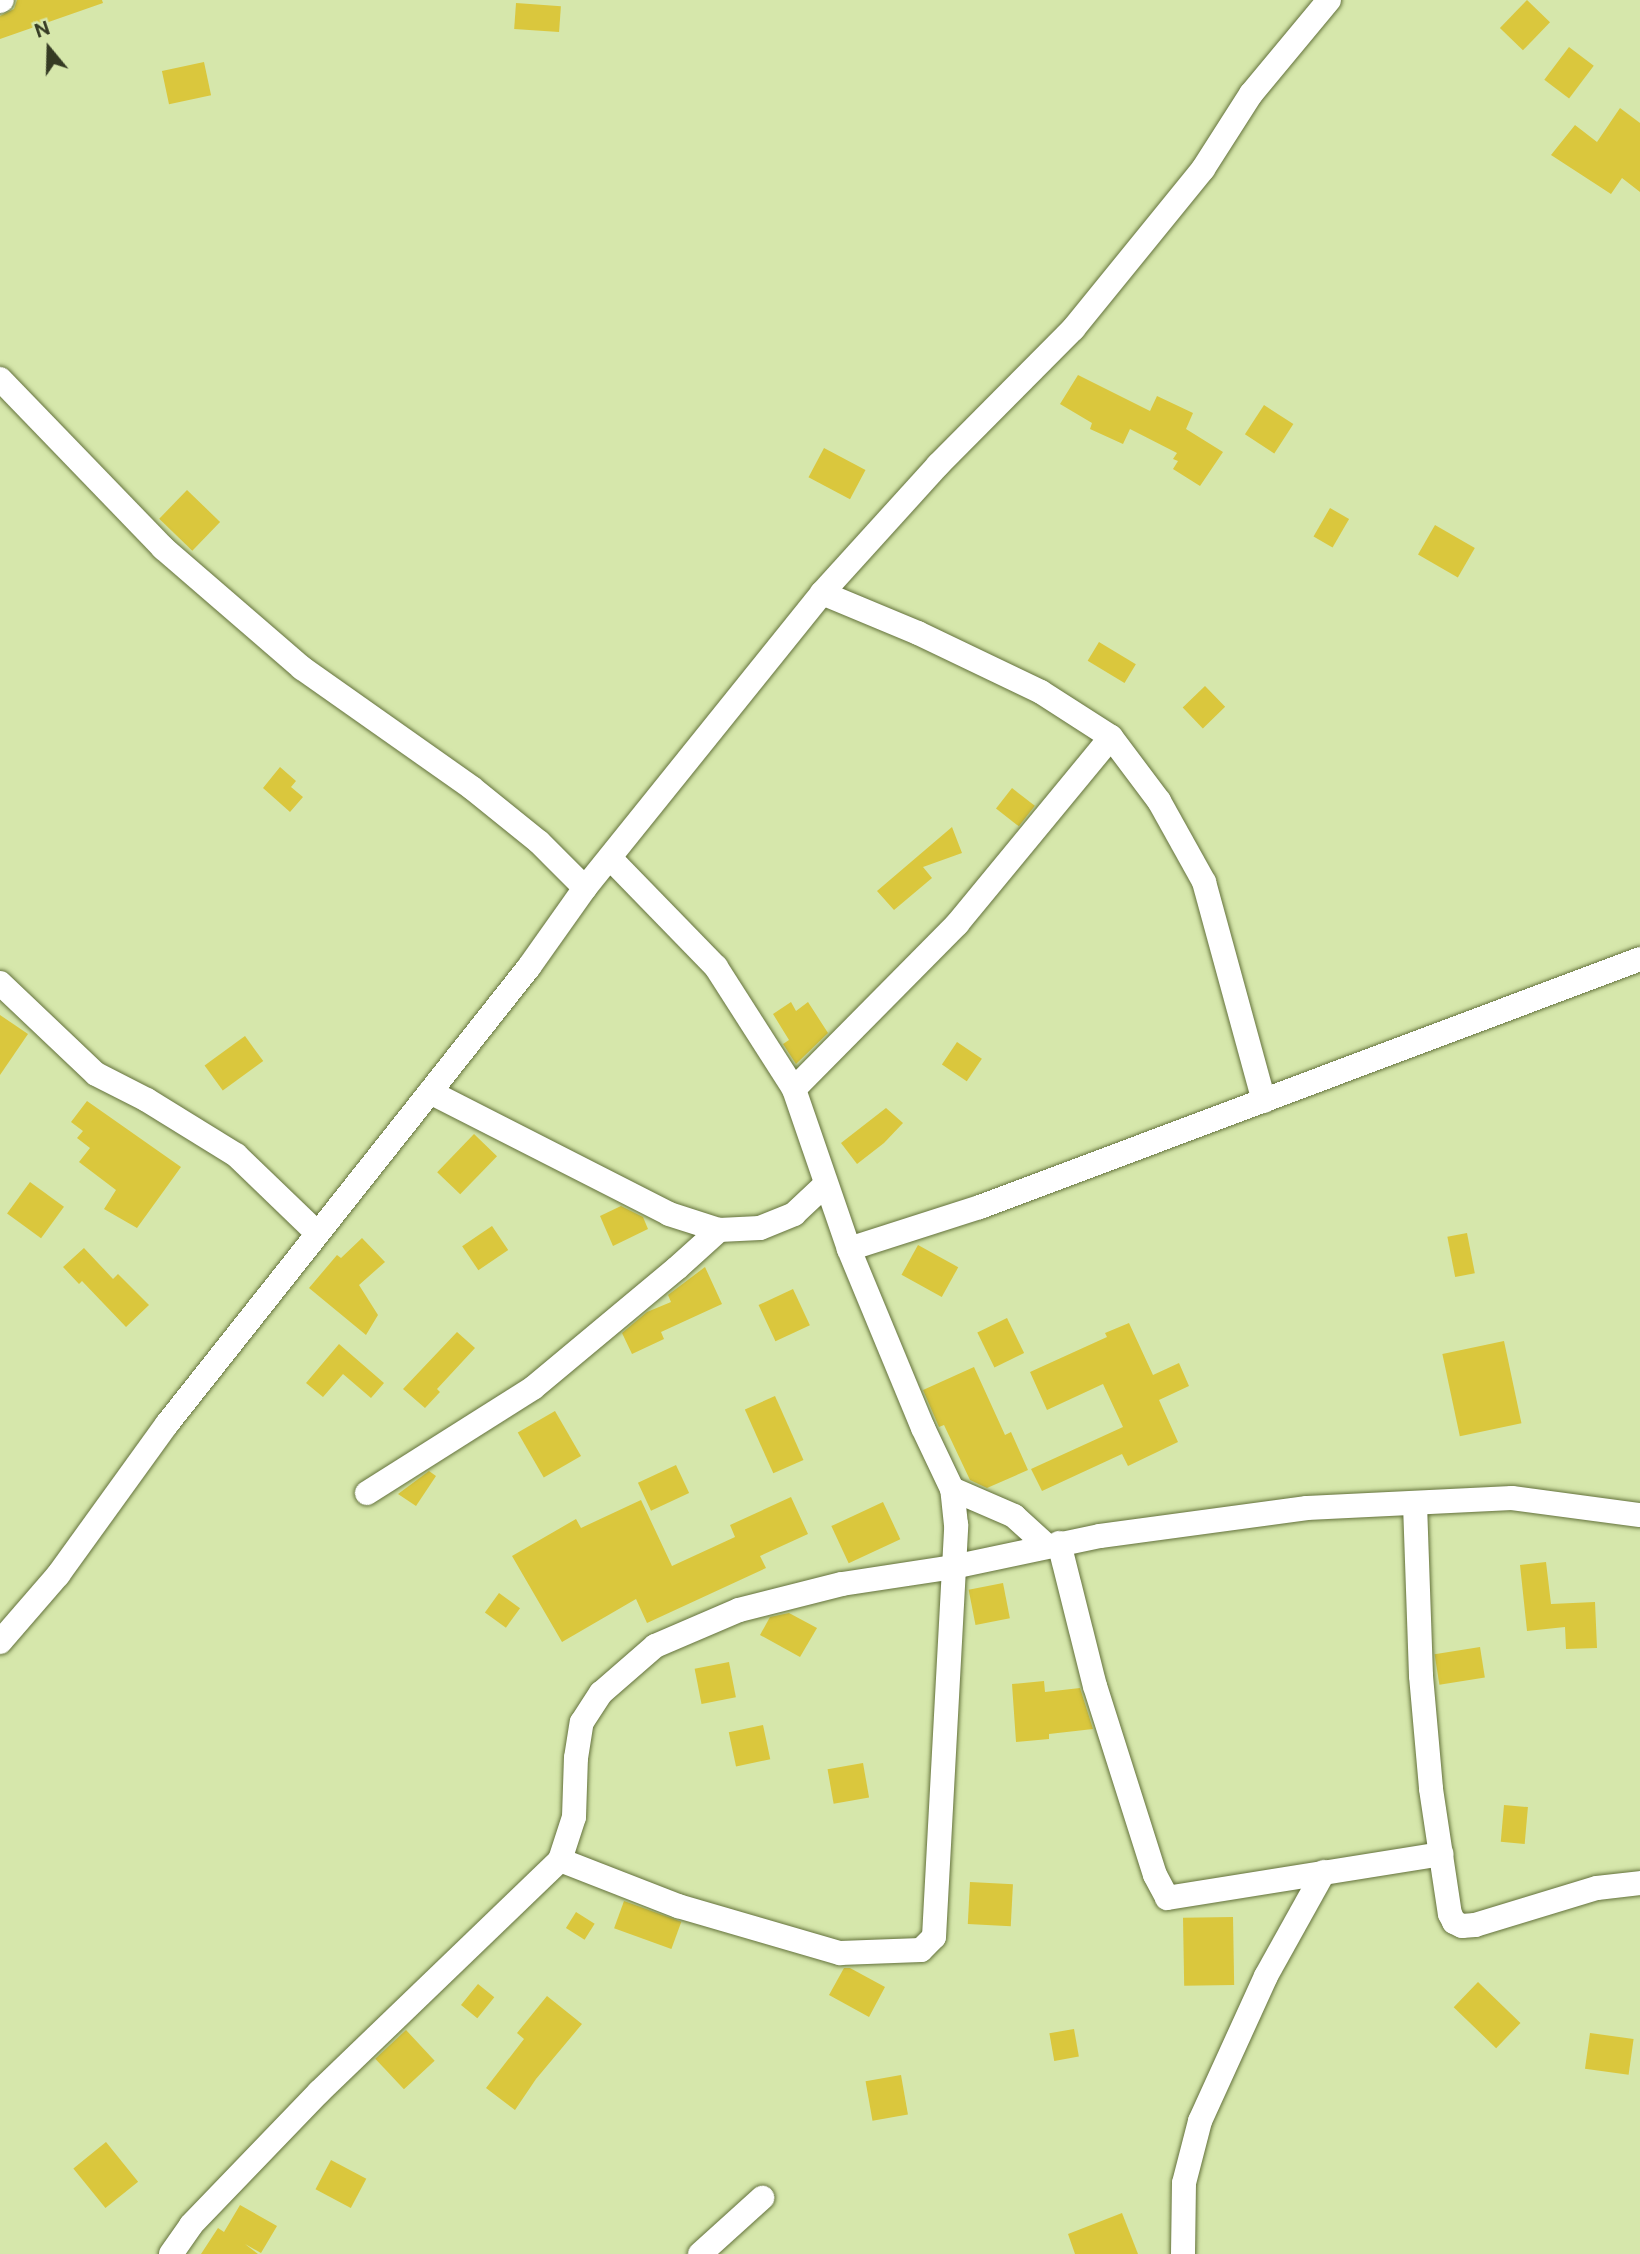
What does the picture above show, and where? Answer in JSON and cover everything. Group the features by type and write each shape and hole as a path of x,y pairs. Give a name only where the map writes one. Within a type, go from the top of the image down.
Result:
{"street":[{"path":"0,1642 58,1575 167,1424 529,967 585,888 611,859 822,593 938,465 1073,329 1203,169 1251,94 1329,0"},
{"path":"0,379 163,548 302,668 491,803 539,842 585,888"},
{"path":"822,593 918,633 1041,692 1111,737 1159,801 1204,882 1264,1101"},
{"path":"794,1089 957,924 1111,737"},
{"path":"560,1860 678,1906 840,1953 921,1950 934,1937 956,1525 952,1489 923,1428 849,1249 794,1089 716,967 611,859"},
{"path":"849,1249 979,1207 1640,959"},
{"path":"0,983 96,1074 147,1100 236,1156 317,1234"},
{"path":"430,1092 669,1214 719,1230 760,1228 794,1214 825,1185"},
{"path":"367,1493 533,1388 719,1230"},
{"path":"952,1489 1013,1516 1052,1544 1094,1686 1162,1894 1172,1899 1442,1854"},
{"path":"171,2254 191,2225 319,2091 560,1860 575,1818 576,1758 582,1723 601,1693 654,1646 739,1610 842,1584 953,1567 1052,1544 1307,1508 1512,1498 1640,1515"},
{"path":"1415,1504 1421,1676 1431,1789 1450,1914 1462,1926 1597,1888 1640,1883"},
{"path":"1183,2254 1184,2183 1200,2121 1266,1976 1324,1872"},
{"path":"700,2254 762,2198"}],"building":[{"path":"17,0 102,0 103,3 0,39 0,16 14,9"},
{"path":"1527,0 1550,22 1523,50 1500,28"},
{"path":"516,3 561,6 559,32 514,29"},
{"path":"1569,47 1594,66 1569,98 1544,80"},
{"path":"204,62 211,95 169,104 162,71"},
{"path":"1620,108 1640,123 1640,192 1622,178 1611,194 1551,155 1575,125 1597,142"},
{"path":"1078,375 1150,411 1157,396 1193,413 1186,429 1223,452 1200,486 1173,469 1178,461 1173,459 1177,453 1130,429 1123,444 1090,429 1092,423 1060,404"},
{"path":"1264,405 1293,424 1274,453 1245,434"},
{"path":"824,448 865,470 850,499 809,477"},
{"path":"187,490 220,522 192,551 159,519"},
{"path":"1330,508 1349,519 1333,548 1314,537"},
{"path":"1435,525 1475,548 1458,577 1418,554"},
{"path":"1099,642 1136,664 1125,683 1088,661"},
{"path":"1205,686 1225,707 1203,728 1183,708"},
{"path":"280,767 296,781 291,787 303,797 290,812 263,788"},
{"path":"1012,788 1035,806 1019,826 996,808"},
{"path":"952,827 962,853 923,867 932,878 894,910 877,891"},
{"path":"791,1002 796,1011 808,1002 828,1033 796,1064 783,1044 789,1040 773,1014"},
{"path":"0,1015 28,1034 0,1075"},
{"path":"245,1036 263,1061 223,1090 205,1065"},
{"path":"957,1042 982,1059 967,1081 942,1064"},
{"path":"87,1101 181,1167 137,1228 104,1209 116,1190 79,1162 90,1148 77,1138 83,1131 71,1122"},
{"path":"886,1108 903,1123 884,1143 857,1164 841,1143"},
{"path":"474,1134 497,1156 460,1194 437,1172"},
{"path":"30,1182 64,1207 41,1238 7,1214"},
{"path":"621,1206 643,1217 648,1229 613,1246 600,1216"},
{"path":"492,1226 508,1250 478,1270 462,1246"},
{"path":"1467,1233 1475,1273 1455,1277 1447,1237"},
{"path":"362,1238 385,1262 359,1285 378,1315 366,1335 309,1288 337,1255 341,1258"},
{"path":"918,1245 958,1267 942,1297 902,1275"},
{"path":"84,1248 113,1279 118,1274 149,1305 126,1327 82,1281 79,1284 63,1267"},
{"path":"705,1267 722,1304 661,1332 664,1339 632,1354 622,1333 647,1312 671,1302 668,1295"},
{"path":"793,1289 810,1325 775,1341 759,1305"},
{"path":"1007,1318 1024,1353 994,1368 977,1332"},
{"path":"1129,1323 1153,1375 1179,1363 1189,1386 1159,1400 1178,1442 1128,1466 1122,1454 1042,1491 1031,1469 1123,1427 1103,1384 1047,1410 1030,1372 1107,1337 1105,1333"},
{"path":"457,1332 475,1348 437,1389 440,1392 425,1408 403,1389"},
{"path":"1504,1341 1521,1423 1460,1436 1442,1354"},
{"path":"339,1344 384,1383 371,1398 343,1374 323,1397 306,1383"},
{"path":"974,1367 1005,1435 1011,1432 1028,1470 987,1488 970,1480 944,1425 939,1427 923,1390"},
{"path":"775,1396 803,1460 773,1473 745,1409"},
{"path":"555,1411 581,1456 544,1478 518,1432"},
{"path":"676,1465 689,1493 651,1511 638,1483"},
{"path":"429,1471 436,1476 416,1506 398,1494"},
{"path":"791,1497 808,1534 760,1556 766,1568 647,1623 636,1599 562,1642 512,1556 576,1519 581,1528 641,1500 672,1566 735,1537 730,1525"},
{"path":"883,1502 900,1539 849,1563 831,1526"},
{"path":"1546,1562 1551,1604 1595,1602 1597,1648 1566,1649 1565,1627 1527,1631 1520,1565"},
{"path":"1003,1583 1010,1618 976,1625 969,1590"},
{"path":"499,1593 520,1608 506,1628 485,1612"},
{"path":"789,1613 817,1628 800,1657 760,1635 770,1617"},
{"path":"1480,1647 1485,1678 1439,1685 1435,1654"},
{"path":"729,1662 736,1697 702,1704 695,1669"},
{"path":"1044,1681 1045,1692 1080,1688 1093,1729 1049,1734 1049,1739 1016,1742 1012,1684"},
{"path":"763,1725 770,1759 736,1767 729,1732"},
{"path":"863,1763 869,1797 834,1804 828,1769"},
{"path":"1504,1805 1528,1807 1525,1844 1501,1842"},
{"path":"970,1882 1013,1884 1011,1926 968,1924"},
{"path":"624,1901 681,1922 671,1949 614,1928"},
{"path":"576,1912 595,1924 585,1940 566,1928"},
{"path":"1233,1917 1234,1985 1184,1986 1183,1918"},
{"path":"844,1968 850,1968 885,1987 869,2017 829,1995"},
{"path":"1478,1982 1520,2023 1496,2048 1454,2007"},
{"path":"478,1984 494,1997 477,2018 461,2005"},
{"path":"547,1996 582,2024 536,2079 515,2110 486,2088 524,2039 517,2033"},
{"path":"1074,2029 1079,2057 1054,2061 1049,2033"},
{"path":"406,2030 435,2061 404,2089 375,2059"},
{"path":"1590,2033 1634,2039 1629,2075 1585,2069"},
{"path":"901,2075 908,2114 872,2121 866,2081"},
{"path":"106,2142 138,2182 105,2208 73,2168"},
{"path":"331,2160 366,2179 351,2208 316,2189"},
{"path":"240,2205 277,2226 261,2253 245,2244 258,2254 201,2254 218,2228 224,2232"},
{"path":"1122,2213 1138,2254 1075,2254 1068,2234"}]}
